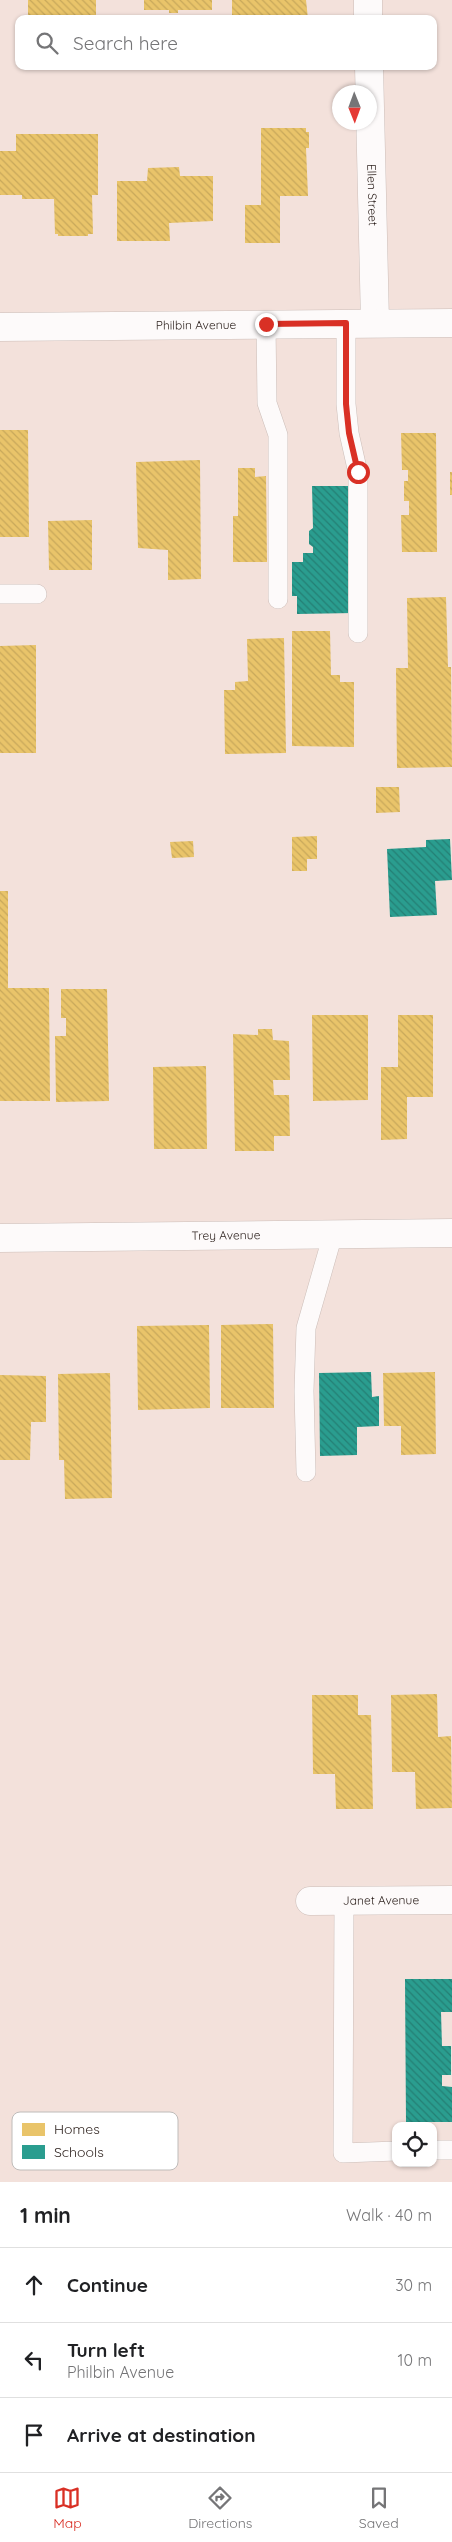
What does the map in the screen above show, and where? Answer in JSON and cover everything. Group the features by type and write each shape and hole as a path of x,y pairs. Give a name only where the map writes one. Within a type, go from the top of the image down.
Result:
{"street":[{"path":"368,0 368,15"},
{"name":"Ellen Street","path":"369,70 375,322"},
{"name":"Philbin Avenue","path":"0,327 375,322 452,323"},
{"name":"Trey Avenue","path":"0,1238 452,1233"},
{"name":"Janet Avenue","path":"310,1901 452,1900"}],"lane":[{"path":"346,323 347,414 349,433 358,472 358,633"},
{"path":"266,324 266,403 278,435 278,599"},
{"path":"0,594 37,594"},
{"path":"306,1472 304,1391 306,1328 333,1234"},
{"path":"344,1901 343,2153 392,2151"},
{"path":"437,2150 452,2150"}],"building: Homes":[{"path":"28,0 96,0 96,15 28,15"},
{"path":"144,0 212,0 212,10 178,10 178,13 169,13 169,10 144,10"},
{"path":"232,0 306,0 308,15 232,15"},
{"path":"261,128 306,128 306,132 309,132 309,148 306,148 308,196 280,196 280,243 245,243 245,205 261,205"},
{"path":"16,134 98,134 98,195 92,195 93,234 88,234 88,236 58,236 58,234 55,234 54,199 22,199 22,195 0,195 0,151 16,151"},
{"path":"179,167 180,176 213,176 213,221 169,223 170,241 117,241 117,181 147,181 148,168"},
{"path":"0,430 28,430 29,537 0,537"},
{"path":"401,433 436,433 437,552 402,552 401,515 409,515 409,501 404,501 404,481 408,481 408,470 402,470"},
{"path":"200,460 201,579 168,580 168,550 138,548 136,462"},
{"path":"238,468 255,468 255,477 266,476 267,562 233,562 233,516 238,516"},
{"path":"450,472 452,472 452,495 450,495"},
{"path":"92,520 92,570 49,570 48,521"},
{"path":"446,597 448,667 451,667 452,767 397,768 396,668 408,668 407,598"},
{"path":"292,631 330,631 331,675 340,675 340,682 354,682 354,747 292,746"},
{"path":"284,638 286,753 225,754 224,690 235,690 235,682 248,681 247,639"},
{"path":"36,645 36,753 0,753 0,646"},
{"path":"376,787 399,787 400,812 376,813"},
{"path":"317,836 317,859 307,859 307,871 292,871 292,837"},
{"path":"193,841 194,857 172,858 170,842"},
{"path":"0,891 8,891 8,988 49,988 50,1101 0,1101"},
{"path":"61,989 107,989 109,1101 56,1102 55,1036 66,1036 66,1018 61,1018"},
{"path":"312,1015 368,1015 368,1100 313,1101"},
{"path":"398,1015 433,1015 433,1097 407,1097 407,1139 381,1140 381,1067 398,1067"},
{"path":"258,1029 272,1029 273,1040 289,1041 290,1080 273,1080 274,1095 289,1095 290,1136 274,1136 274,1151 235,1151 233,1034 258,1035"},
{"path":"206,1066 207,1149 154,1149 153,1067"},
{"path":"273,1324 274,1408 221,1408 221,1325"},
{"path":"209,1325 210,1408 138,1410 137,1326"},
{"path":"435,1372 436,1454 401,1455 401,1426 384,1426 383,1373"},
{"path":"110,1373 112,1498 65,1499 64,1460 59,1460 58,1374"},
{"path":"0,1375 46,1376 46,1422 31,1422 30,1460 0,1460"},
{"path":"437,1694 438,1737 451,1736 452,1808 416,1809 415,1772 392,1772 391,1695"},
{"path":"312,1695 358,1695 358,1715 371,1715 373,1809 336,1809 335,1774 313,1774"}],"building: Schools":[{"path":"312,486 352,486 354,613 297,614 297,596 292,596 292,562 303,562 303,553 313,553 313,547 309,544 309,531 313,528"},
{"path":"450,839 452,880 435,881 437,915 390,917 387,849 426,847 426,840"},
{"path":"371,1372 372,1397 379,1396 379,1426 357,1427 357,1455 320,1456 319,1373"},
{"path":"405,1979 452,1979 452,2012 441,2012 442,2046 451,2046 451,2075 442,2075 442,2086 452,2087 452,2122 406,2122"}],"route":[{"path":"266,324 346,323 346,404 349,433 358,472"}]}
